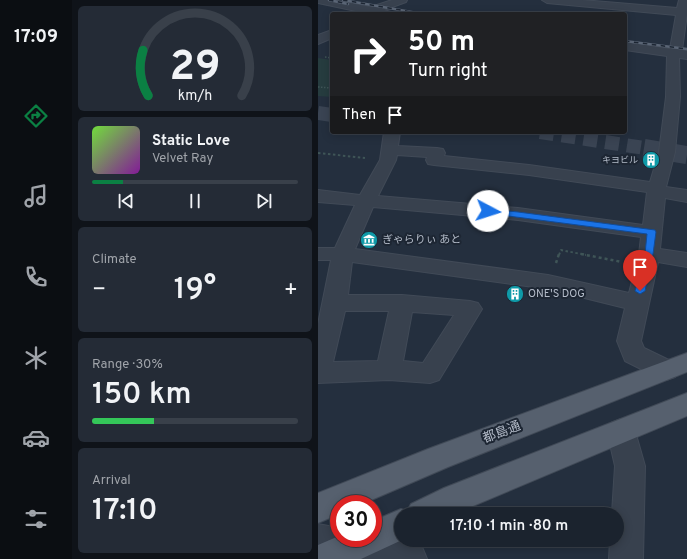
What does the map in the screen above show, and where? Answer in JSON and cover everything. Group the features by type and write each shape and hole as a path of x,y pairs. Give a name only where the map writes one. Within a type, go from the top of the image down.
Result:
{"main road":[{"name":"都島通","path":"318,508 438,458 676,366"},
{"path":"436,507 455,498 687,404"},
{"path":"382,533 394,527"}],"street":[{"path":"318,0 373,12"},
{"path":"380,12 402,0"},
{"path":"547,0 660,10 657,19 683,16"},
{"path":"676,366 634,354 629,341 648,260 657,189 680,98 678,57 684,0"},
{"path":"627,46 678,57"},
{"path":"627,58 678,57"},
{"path":"335,303 402,303 470,309 430,373 389,370 318,372 335,303 343,254 390,147 437,153 434,160 529,170 657,189 687,196"},
{"path":"318,196 518,214 652,232"},
{"path":"318,254 343,254 548,282 637,303"},
{"path":"648,260 687,260"},
{"path":"389,370 402,303"},
{"path":"621,431 630,466 626,559"},
{"path":"318,540 330,542"},
{"path":"363,547 410,559"}],"path":[{"path":"318,87 330,88"},
{"path":"318,153 390,147"},
{"path":"548,282 561,250 648,260"}],"green space":[{"path":"318,58 330,60 330,97 318,96"}],"tunnel":[{"path":"318,113 330,115"},
{"path":"553,134 651,149"},
{"path":"644,148 687,155"}],"railway":[{"path":"329,0 348,4"},
{"path":"343,0 412,12"},
{"path":"627,41 687,49"}],"place":[{"name":"キヨビル","path":"651,160"},
{"name":"ぎゃらりぃ あと","path":"369,240"},
{"name":"ONE'S DOG","path":"515,294"}],"route":[{"path":"488,211 652,232 649,254 640,291"}]}
